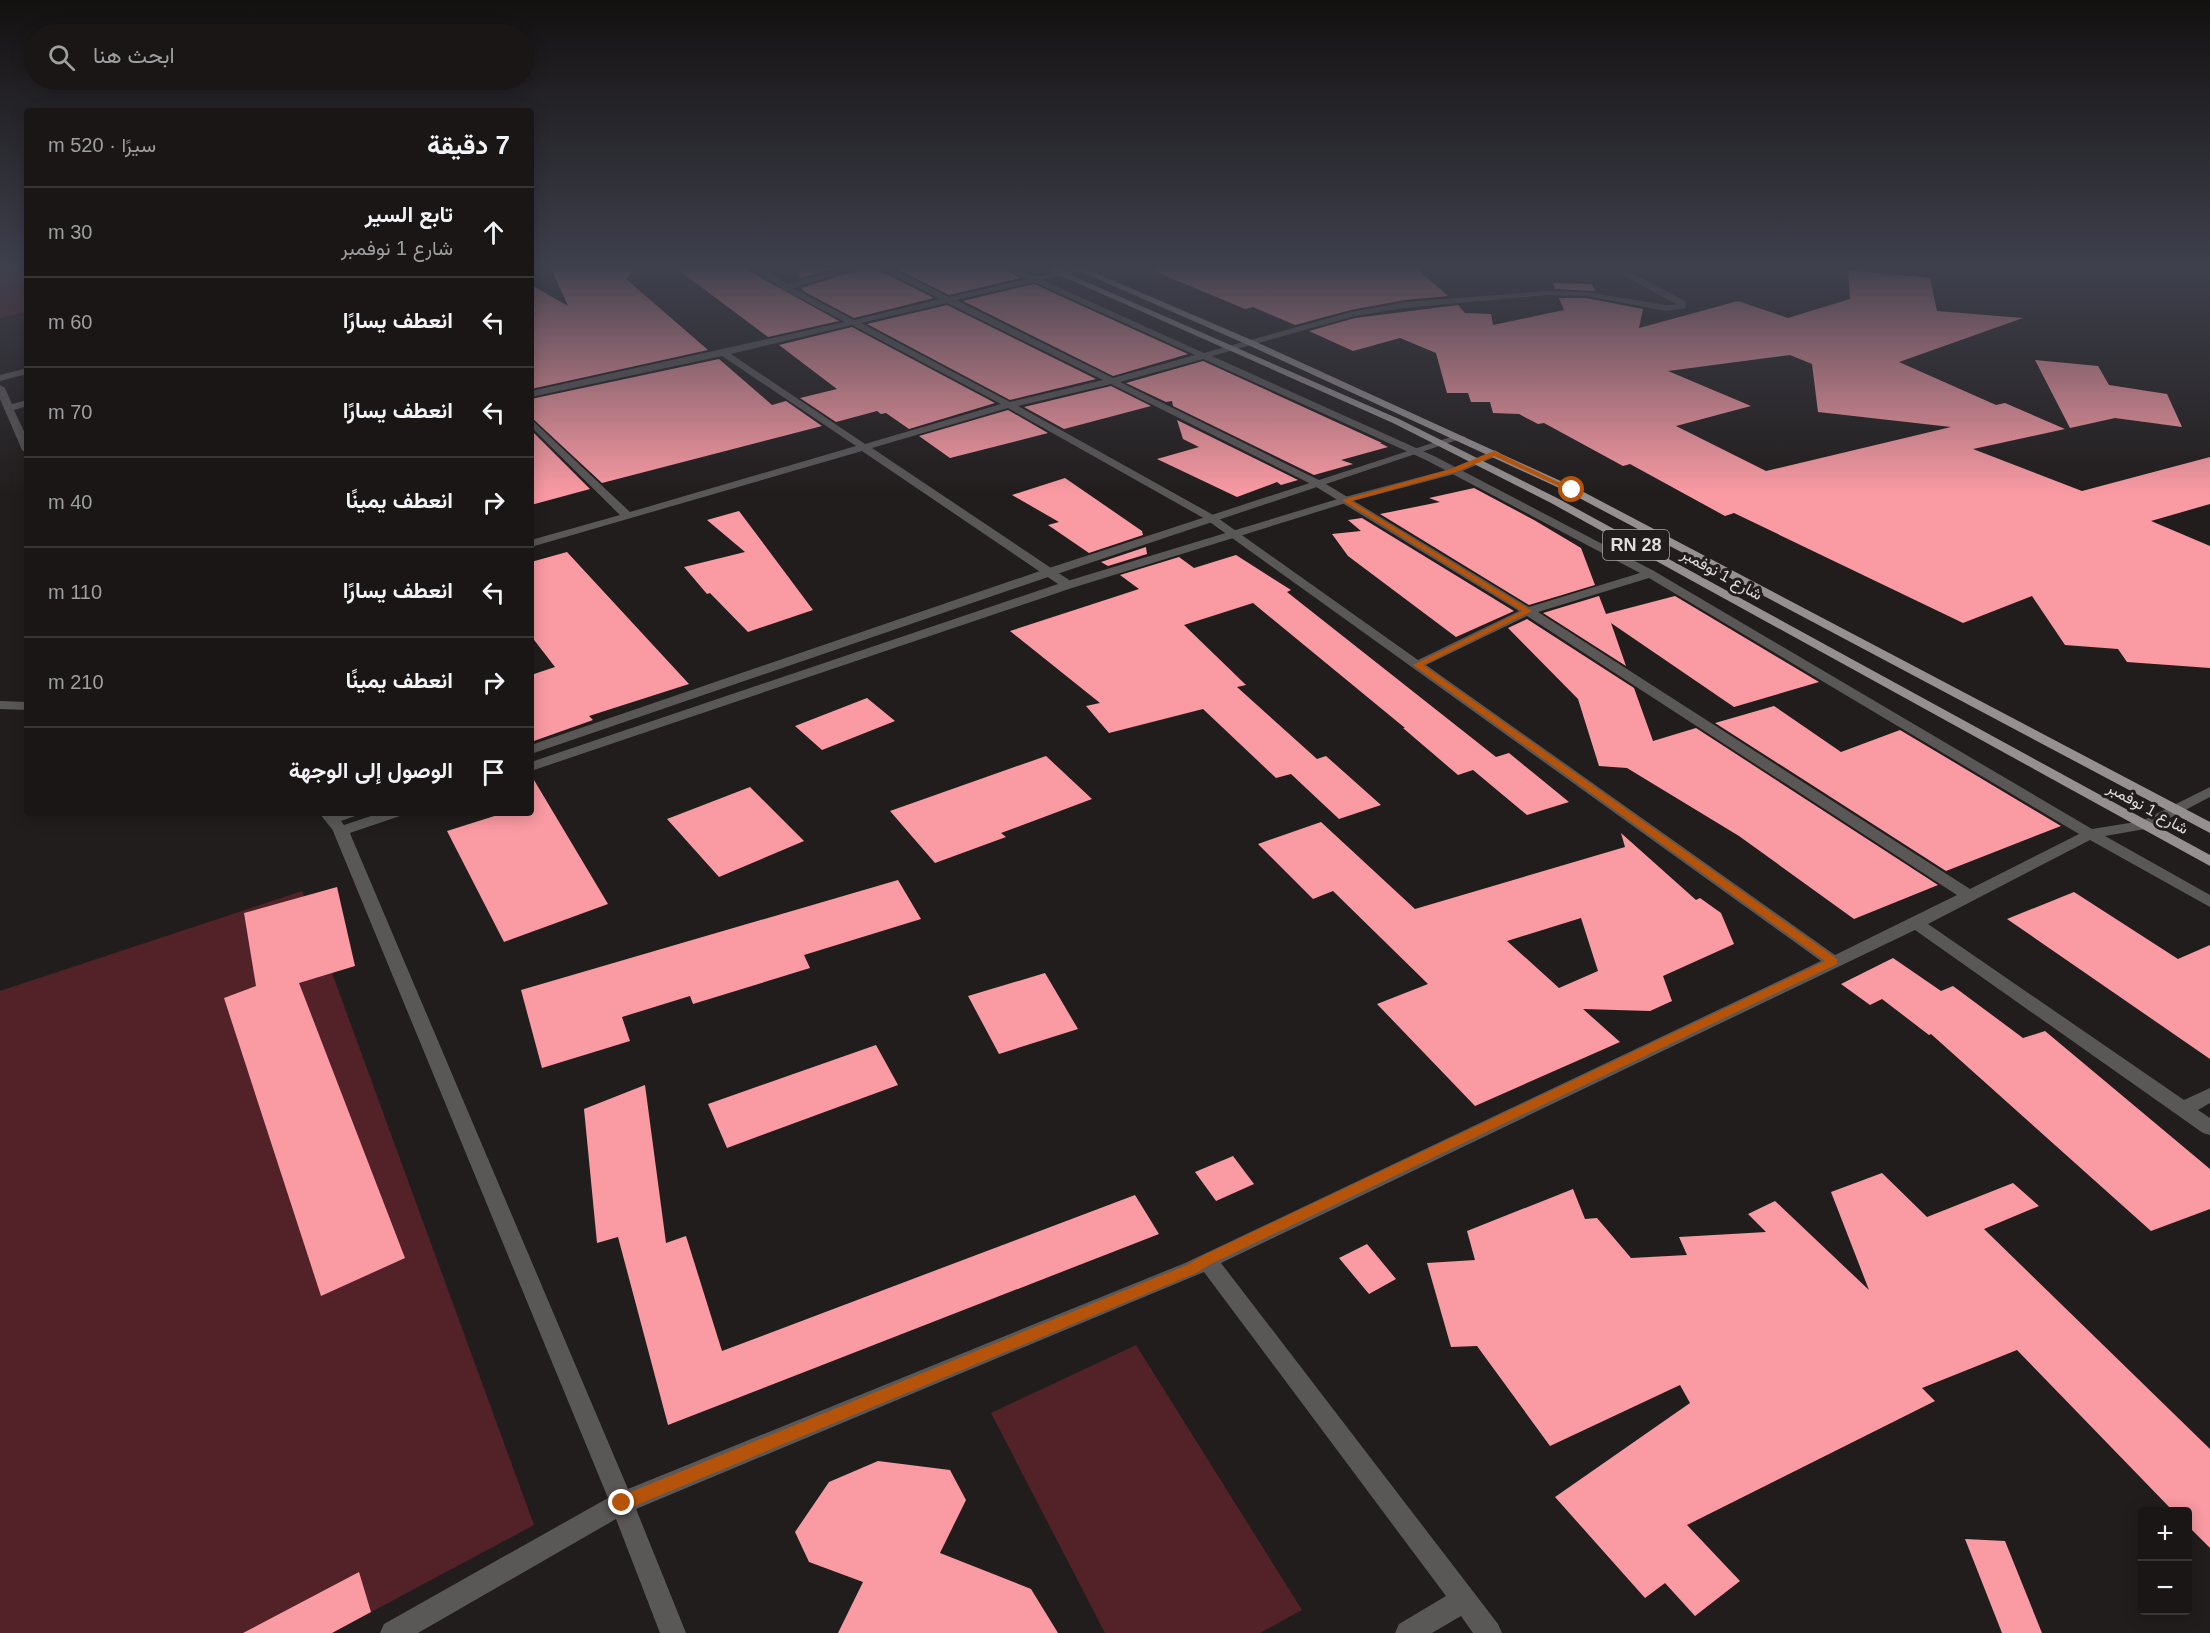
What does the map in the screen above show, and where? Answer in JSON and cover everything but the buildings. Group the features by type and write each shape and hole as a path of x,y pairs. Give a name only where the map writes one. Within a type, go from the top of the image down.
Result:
{"main road":[{"name":"شارع 1 نوفمبر","path":"1217,342 1396,421 1566,506 2210,861"},
{"name":"شارع 1 نوفمبر","path":"1251,343 1461,437 1572,490 2210,828"}],"street":[{"path":"534,393 768,342"},
{"path":"893,342 1211,518 1833,962"},
{"path":"1034,342 1317,483 1528,611 1970,896"},
{"path":"1172,342 1414,451 1650,574 2090,834 2210,902"},
{"path":"534,543 1009,405 1112,381 1251,343"},
{"path":"724,353 1068,585"},
{"path":"0,378 24,372"},
{"path":"0,388 24,443"},
{"path":"9,408 24,404"},
{"path":"534,425 628,516"},
{"path":"534,749 1050,572 1461,437"},
{"path":"534,766 1068,585 1345,500 1454,471 1474,460 1494,453"},
{"path":"1417,665 1528,611 1650,574"},
{"path":"0,705 24,706"},
{"path":"393,1633 622,1503 1192,1269 1916,923 2090,834 2146,825 2210,791"},
{"path":"366,816 337,819 622,1503 673,1633"},
{"path":"1916,923 2210,1128"},
{"path":"2183,1109 2210,1095"},
{"path":"1207,1260 1489,1633"},
{"path":"1408,1633 1464,1600"}],"shaded area":[{"path":"302,891 534,1525 332,1633 0,1633 0,991"},
{"path":"1136,1345 1302,1610 1260,1633 1105,1633 991,1413"}],"route":[{"path":"622,1503 1192,1269 1833,962 1417,665 1528,611 1345,500 1454,471 1474,460 1494,453 1572,490"}]}
